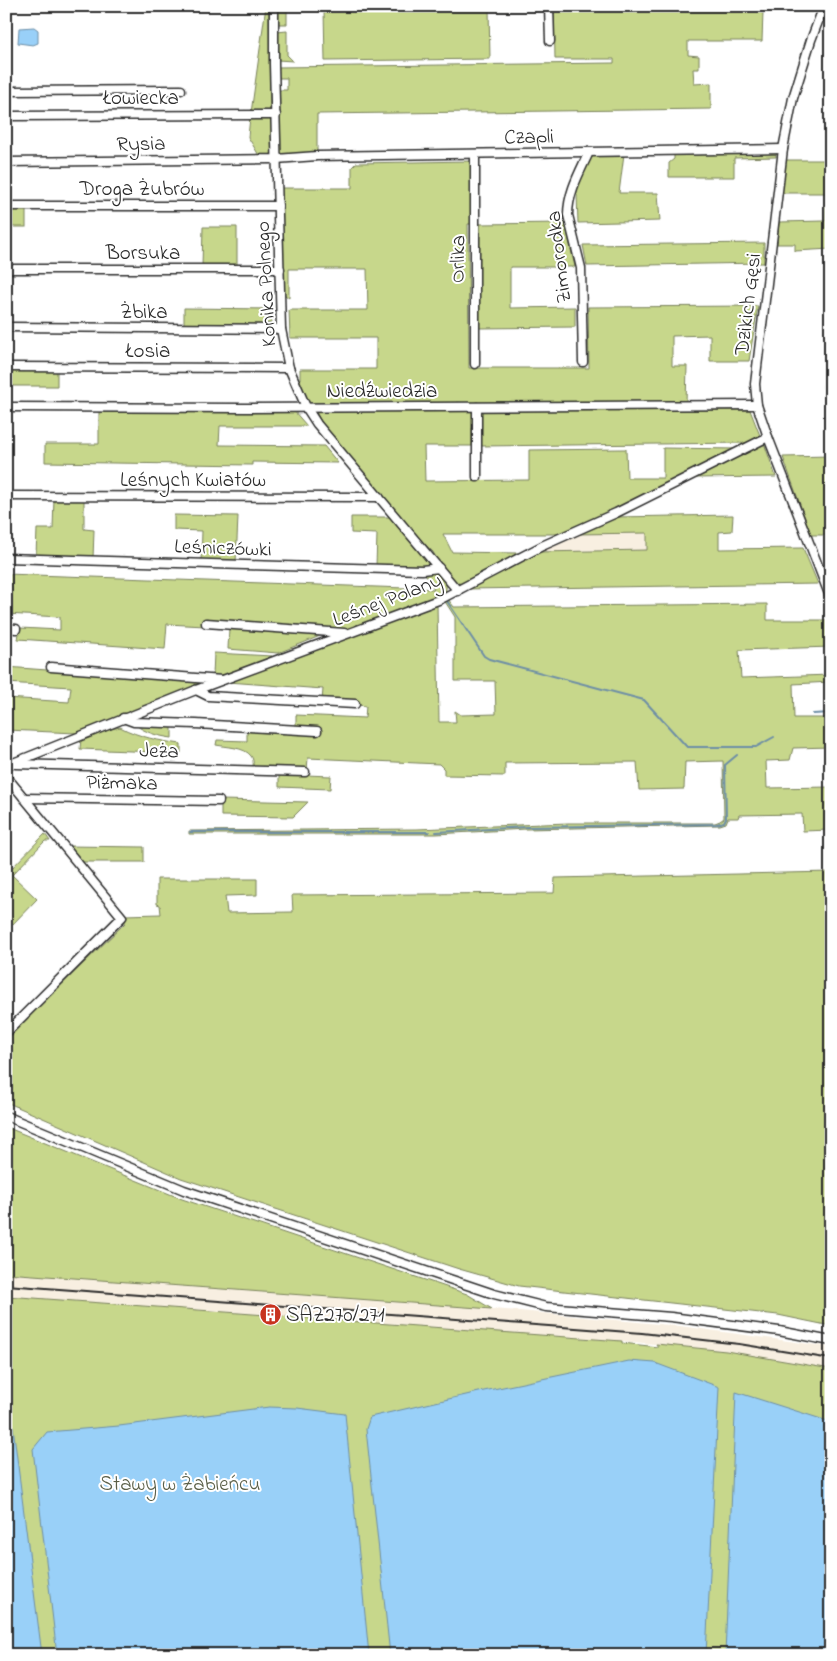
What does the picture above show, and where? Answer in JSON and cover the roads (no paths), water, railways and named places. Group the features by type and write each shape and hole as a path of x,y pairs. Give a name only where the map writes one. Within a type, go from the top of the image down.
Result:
{"street":[{"name":"Konika Polnego","path":"274,6 281,329 289,368 306,407 317,424 458,591"},
{"path":"549,6 550,41"},
{"name":"Dzikich Gęsi","path":"824,6 793,98 783,149 755,384 757,405 768,438 831,600"},
{"path":"6,92 181,90"},
{"name":"Łowiecka","path":"6,116 276,115"},
{"name":"Czapli","path":"276,159 317,156 783,149"},
{"name":"Zimorodka","path":"583,362 581,268 568,215 568,206 570,195 590,152"},
{"name":"Orlika","path":"475,154 475,364"},
{"name":"Rysia","path":"6,162 276,159"},
{"name":"Droga Żubrów","path":"6,206 278,206"},
{"name":"Borsuka","path":"6,269 280,270"},
{"name":"Żbika","path":"6,327 281,329"},
{"name":"Łosia","path":"6,367 289,368"},
{"name":"Niedźwiedzia","path":"6,407 757,405"},
{"path":"477,407 477,477"},
{"name":"Leśnej Polany","path":"10,765 123,718 441,599 519,557 768,438"},
{"name":"Leśnych Kwiatów","path":"6,496 379,497"},
{"name":"Leśniczówki","path":"6,558 422,570 439,568"},
{"path":"206,623 346,633"},
{"path":"6,628 16,629"},
{"path":"51,666 224,680"},
{"path":"196,690 208,696 355,704"},
{"path":"123,718 134,722 317,731"},
{"name":"Jeża","path":"10,765 305,772"},
{"path":"6,776 122,917 6,1033"},
{"name":"Piżmaka","path":"24,798 220,801"},
{"path":"6,1116 184,1190 494,1294 546,1307 671,1317 779,1331 831,1341"}],"water":[{"path":"34,27 38,30 38,43 33,45 18,43 19,28"},
{"path":"629,1361 655,1363 719,1387 706,1655 390,1655 366,1429 370,1417"},
{"path":"6,1392 9,1395 42,1655 6,1655"},
{"path":"736,1392 831,1422 831,1655 725,1655"},
{"path":"269,1407 297,1408 345,1414 369,1655 57,1655 33,1449 47,1432 119,1426"}],"waterway":[{"path":"447,601 484,656 489,659 644,700 687,747 756,747 774,737"},
{"path":"813,714 831,713"},
{"path":"436,832 527,827 717,824 724,822 726,818 725,765 737,755"},
{"path":"190,832 429,832"}],"railway":[{"path":"6,1285 642,1333 739,1344 831,1359"}],"place":[{"name":"SAZ270/271","path":"270,1314"}],"park label":[{"name":"Stawy w Żabieńcu","path":"180,1483"}]}
